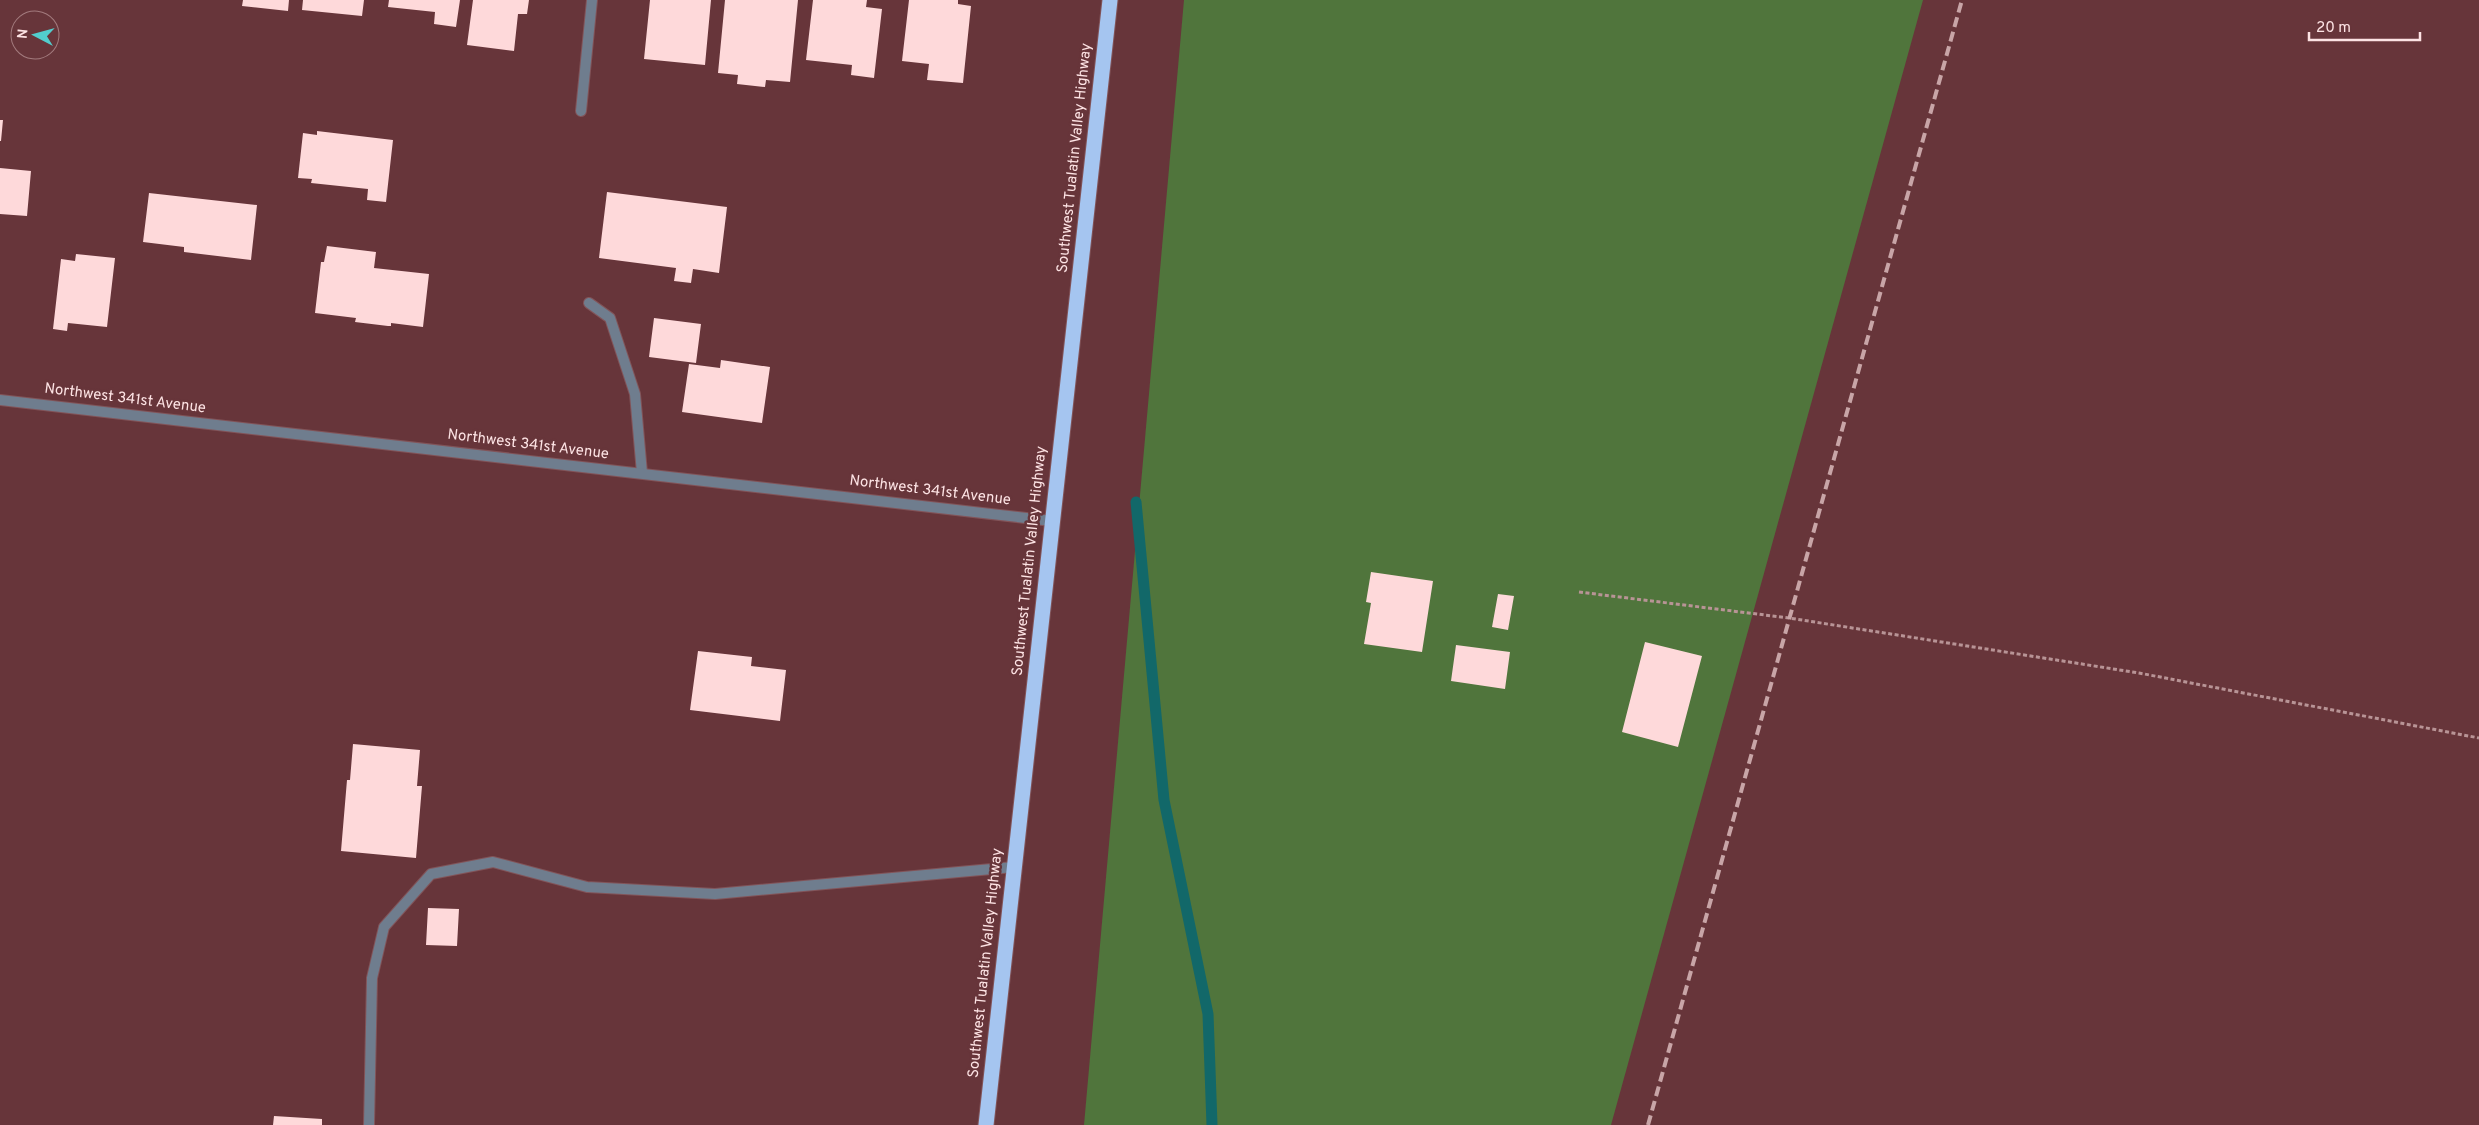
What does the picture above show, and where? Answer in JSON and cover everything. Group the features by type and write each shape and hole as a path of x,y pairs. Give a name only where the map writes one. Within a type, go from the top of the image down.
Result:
{"highway":[{"name":"Southwest Tualatin Valley Highway","path":"986,1125 1110,0"}],"street":[{"path":"581,111 592,0"},
{"path":"589,303 610,318 635,394 642,473"},
{"name":"Northwest 341st Avenue","path":"0,400 1052,520"},
{"path":"369,1125 372,978 384,927 431,874 494,862 587,887 715,894 1014,867"}],"path":[{"path":"1578,592 1789,618 2130,672 2479,738"}],"green space":[{"path":"1184,0 1923,0 1611,1125 1084,1125"}],"building":[{"path":"243,0 289,0 288,11 242,6"},
{"path":"303,0 364,0 362,16 302,10"},
{"path":"389,0 460,0 456,27 434,24 435,12 388,7"},
{"path":"473,0 529,0 527,14 518,14 514,51 467,45"},
{"path":"650,0 711,0 705,65 644,59"},
{"path":"725,0 798,0 790,82 766,80 765,87 737,84 738,75 718,73"},
{"path":"813,0 867,0 866,7 882,9 874,78 851,75 852,65 806,60"},
{"path":"909,0 958,0 958,4 971,6 963,83 927,80 929,64 902,61"},
{"path":"0,120 3,120 1,141 0,141"},
{"path":"317,131 393,140 386,202 367,200 368,189 311,183 312,179 298,178 303,133 317,135"},
{"path":"0,168 31,171 27,216 0,214"},
{"path":"607,192 727,207 719,273 693,269 691,283 674,281 676,268 599,258"},
{"path":"149,193 257,205 251,260 184,252 184,247 143,242"},
{"path":"327,246 376,252 374,268 429,274 423,327 391,323 391,326 388,326 355,322 356,318 315,313 321,262 324,262"},
{"path":"76,254 115,258 107,327 68,323 67,331 53,329 61,259 75,261"},
{"path":"654,318 701,324 696,363 649,357"},
{"path":"721,360 770,367 762,423 682,412 689,364 720,368"},
{"path":"1371,572 1433,581 1422,652 1364,644 1371,603 1366,602"},
{"path":"1498,594 1514,596 1508,630 1492,627"},
{"path":"1645,642 1702,656 1678,747 1622,732"},
{"path":"1456,645 1510,652 1505,689 1451,681"},
{"path":"698,651 752,657 751,666 786,670 780,721 690,710"},
{"path":"353,744 420,750 417,786 422,786 416,858 341,851 347,780 350,780"},
{"path":"428,908 459,909 457,946 426,945"},
{"path":"274,1116 322,1119 322,1125 273,1125"}],"waterway":[{"path":"1136,502 1164,800 1208,1014 1212,1125"}],"railway":[{"path":"1648,1125 1962,0"}]}
